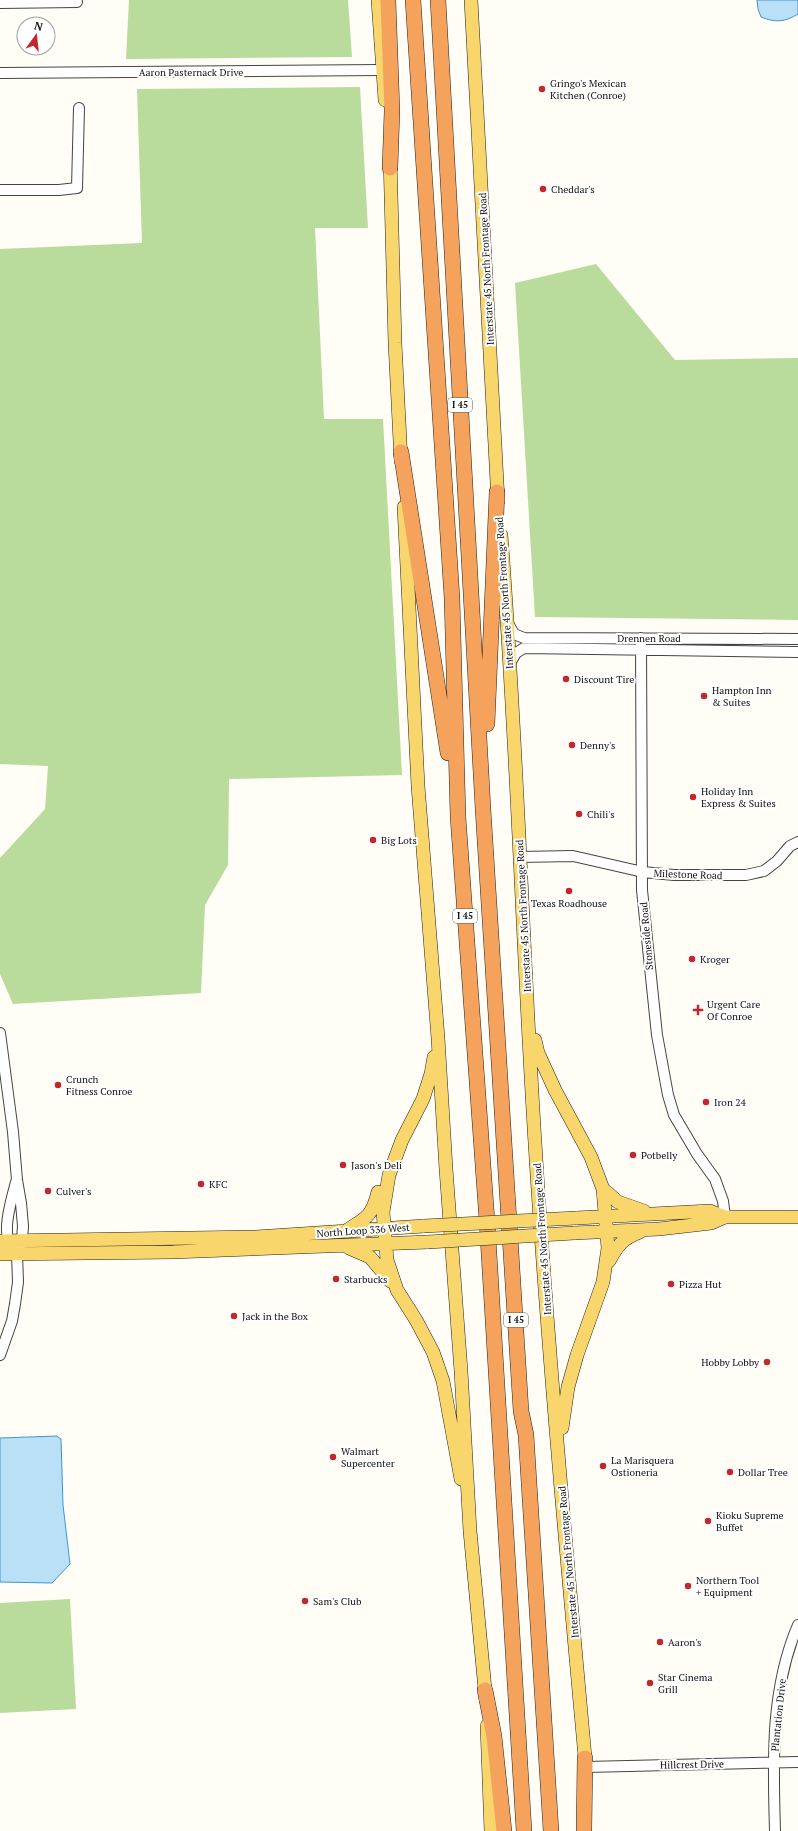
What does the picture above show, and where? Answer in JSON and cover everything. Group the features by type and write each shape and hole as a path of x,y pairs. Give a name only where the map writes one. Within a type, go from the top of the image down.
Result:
{"highway":[{"path":"388,0 392,111 390,168"},
{"name":"I 45","path":"413,0 452,598 458,817 486,1213 524,1831"},
{"name":"I 45","path":"438,0 483,809 522,1411 526,1435 551,1831"},
{"path":"401,452 458,817"},
{"path":"483,809 497,492"},
{"path":"485,1690 495,1744 504,1831"},
{"path":"584,1831 585,1762"}],"main road":[{"path":"378,0 390,168 395,343 418,786 438,1038 461,1371 470,1531 485,1690 491,1831"},
{"name":"Interstate 45 North Frontage Road","path":"472,0 497,492 508,623 535,1142 590,1831"},
{"path":"529,1015 538,1053 555,1090 591,1157 603,1189 607,1231 607,1264 603,1282 577,1356 568,1387 558,1442"},
{"path":"397,1290 387,1260 382,1212 385,1192 389,1175 402,1140 423,1099 431,1074 438,1038"},
{"path":"344,1232 368,1216 374,1208 386,1161 402,1140"},
{"path":"603,1189 618,1202 650,1213"},
{"name":"North Loop 336 West","path":"4,1241 173,1239 344,1232 710,1210 725,1217"},
{"name":"North Loop 336 West","path":"0,1254 173,1252 386,1245 647,1229 711,1223 725,1217 798,1217"},
{"path":"607,1264 621,1242 626,1238 647,1229"},
{"path":"344,1246 370,1257 377,1263 397,1290 416,1320 433,1352 443,1381 470,1531"}],"street":[{"path":"0,3 77,2"},
{"name":"Aaron Pasternack Drive","path":"0,73 382,70"},
{"path":"0,190 59,190 77,188 79,108"},
{"name":"Drennen Road","path":"508,623 514,634 524,638 798,638"},
{"name":"Stoneside Road","path":"641,638 643,912 656,1029 671,1106 697,1154 715,1179 722,1196 725,1217"},
{"name":"Drennen Road","path":"509,665 516,653 524,648 798,652"},
{"name":"Milestone Road","path":"520,857 573,856 643,872 674,875 746,875 764,871 777,861 790,846 798,842"},
{"path":"0,1033 21,1203 22,1240 17,1254 18,1282 12,1321 0,1355"},
{"path":"17,1180 10,1203 4,1241 17,1254"},
{"name":"Plantation Drive","path":"775,1831 774,1731 782,1680 798,1625"},
{"name":"Hillcrest Drive","path":"585,1762 798,1762"}],"green space":[{"path":"129,0 348,0 352,57 126,59"},
{"path":"360,87 368,228 315,228 324,419 383,419 402,775 229,779 228,865 205,905 201,993 13,1004 0,974 0,858 45,809 48,766 0,764 0,249 142,243 137,89"},
{"path":"596,264 675,360 798,358 798,620 535,617 515,283"},
{"path":"70,1599 76,1709 0,1713 0,1603"}],"water":[{"path":"757,0 798,0 798,14 789,19 780,21 766,19 761,17"},
{"path":"57,1436 61,1439 63,1505 70,1564 52,1583 0,1582 0,1438"}],"place":[{"name":"Gringo's Mexican Kitchen (Conroe)","path":"542,89"},
{"name":"Cheddar's","path":"543,189"},
{"name":"Discount Tire","path":"566,679"},
{"name":"Hampton Inn & Suites","path":"704,696"},
{"name":"Denny's","path":"572,745"},
{"name":"Holiday Inn Express & Suites","path":"693,797"},
{"name":"Chili's","path":"579,814"},
{"name":"Big Lots","path":"373,840"},
{"name":"Texas Roadhouse","path":"569,891"},
{"name":"Kroger","path":"692,959"},
{"name":"Urgent Care Of Conroe","path":"698,1010"},
{"name":"Crunch Fitness Conroe","path":"58,1085"},
{"name":"Iron 24","path":"706,1102"},
{"name":"Potbelly","path":"633,1155"},
{"name":"Jason's Deli","path":"343,1165"},
{"name":"KFC","path":"201,1184"},
{"name":"Culver's","path":"48,1191"},
{"name":"Starbucks","path":"336,1279"},
{"name":"Pizza Hut","path":"671,1284"},
{"name":"Jack in the Box","path":"234,1316"},
{"name":"Hobby Lobby","path":"767,1362"},
{"name":"Walmart Supercenter","path":"333,1457"},
{"name":"La Marisquera Ostioneria","path":"603,1466"},
{"name":"Dollar Tree","path":"730,1472"},
{"name":"Kioku Supreme Buffet","path":"708,1521"},
{"name":"Northern Tool + Equipment","path":"688,1586"},
{"name":"Sam's Club","path":"305,1601"},
{"name":"Aaron's","path":"660,1642"},
{"name":"Star Cinema Grill","path":"650,1683"}]}
